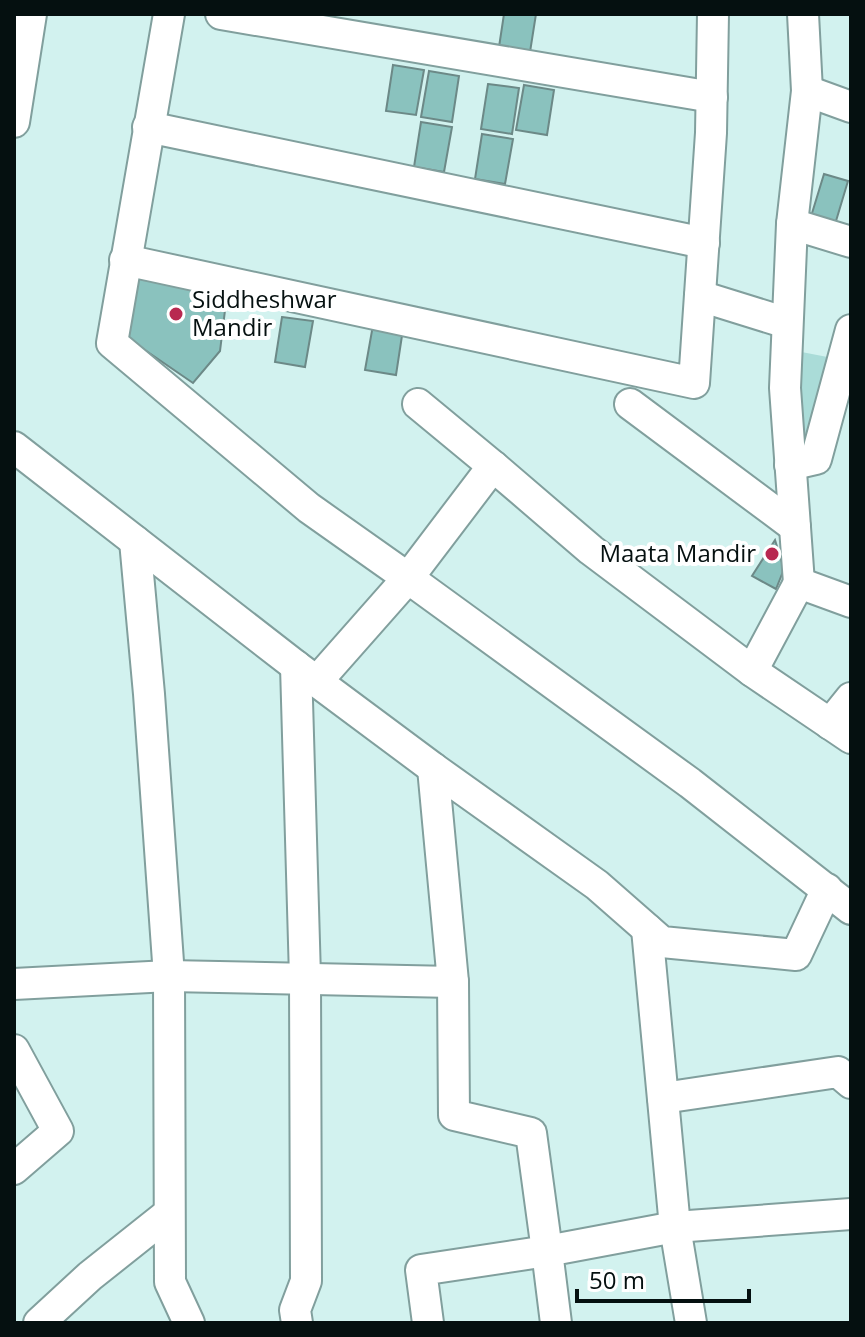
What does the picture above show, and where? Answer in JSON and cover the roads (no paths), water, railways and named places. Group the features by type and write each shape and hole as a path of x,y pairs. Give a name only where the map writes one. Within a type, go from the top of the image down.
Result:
{"street":[{"path":"14,118 31,14"},
{"path":"169,14 112,343 309,508 677,773 851,909"},
{"path":"221,14 712,97"},
{"path":"125,260 694,383 712,97 713,14"},
{"path":"752,671 799,583 785,388 792,224 807,91 803,14"},
{"path":"807,91 851,107"},
{"path":"148,127 704,243"},
{"path":"792,224 851,242"},
{"path":"700,296 787,323"},
{"path":"790,465 816,459 851,330"},
{"path":"418,404 591,550 752,671 841,731 851,698"},
{"path":"630,404 795,527"},
{"path":"14,447 433,768 597,885 662,942 796,955 827,889"},
{"path":"297,1323 295,1310 306,1281 307,673 408,578 493,466"},
{"path":"135,541 169,976 170,1282 189,1323"},
{"path":"799,583 851,602"},
{"path":"433,768 453,982 454,1115 531,1133 556,1323"},
{"path":"647,929 675,1227 691,1323"},
{"path":"14,984 169,976 453,982"},
{"path":"14,1050 58,1131 14,1169"},
{"path":"663,1098 838,1072 851,1083"},
{"path":"39,1323 90,1276 168,1214"},
{"path":"428,1323 421,1270 675,1227 851,1214"}],"place":[{"name":"Siddheshwar Mandir","path":"176,314"},
{"name":"Maata Mandir","path":"772,554"}]}
